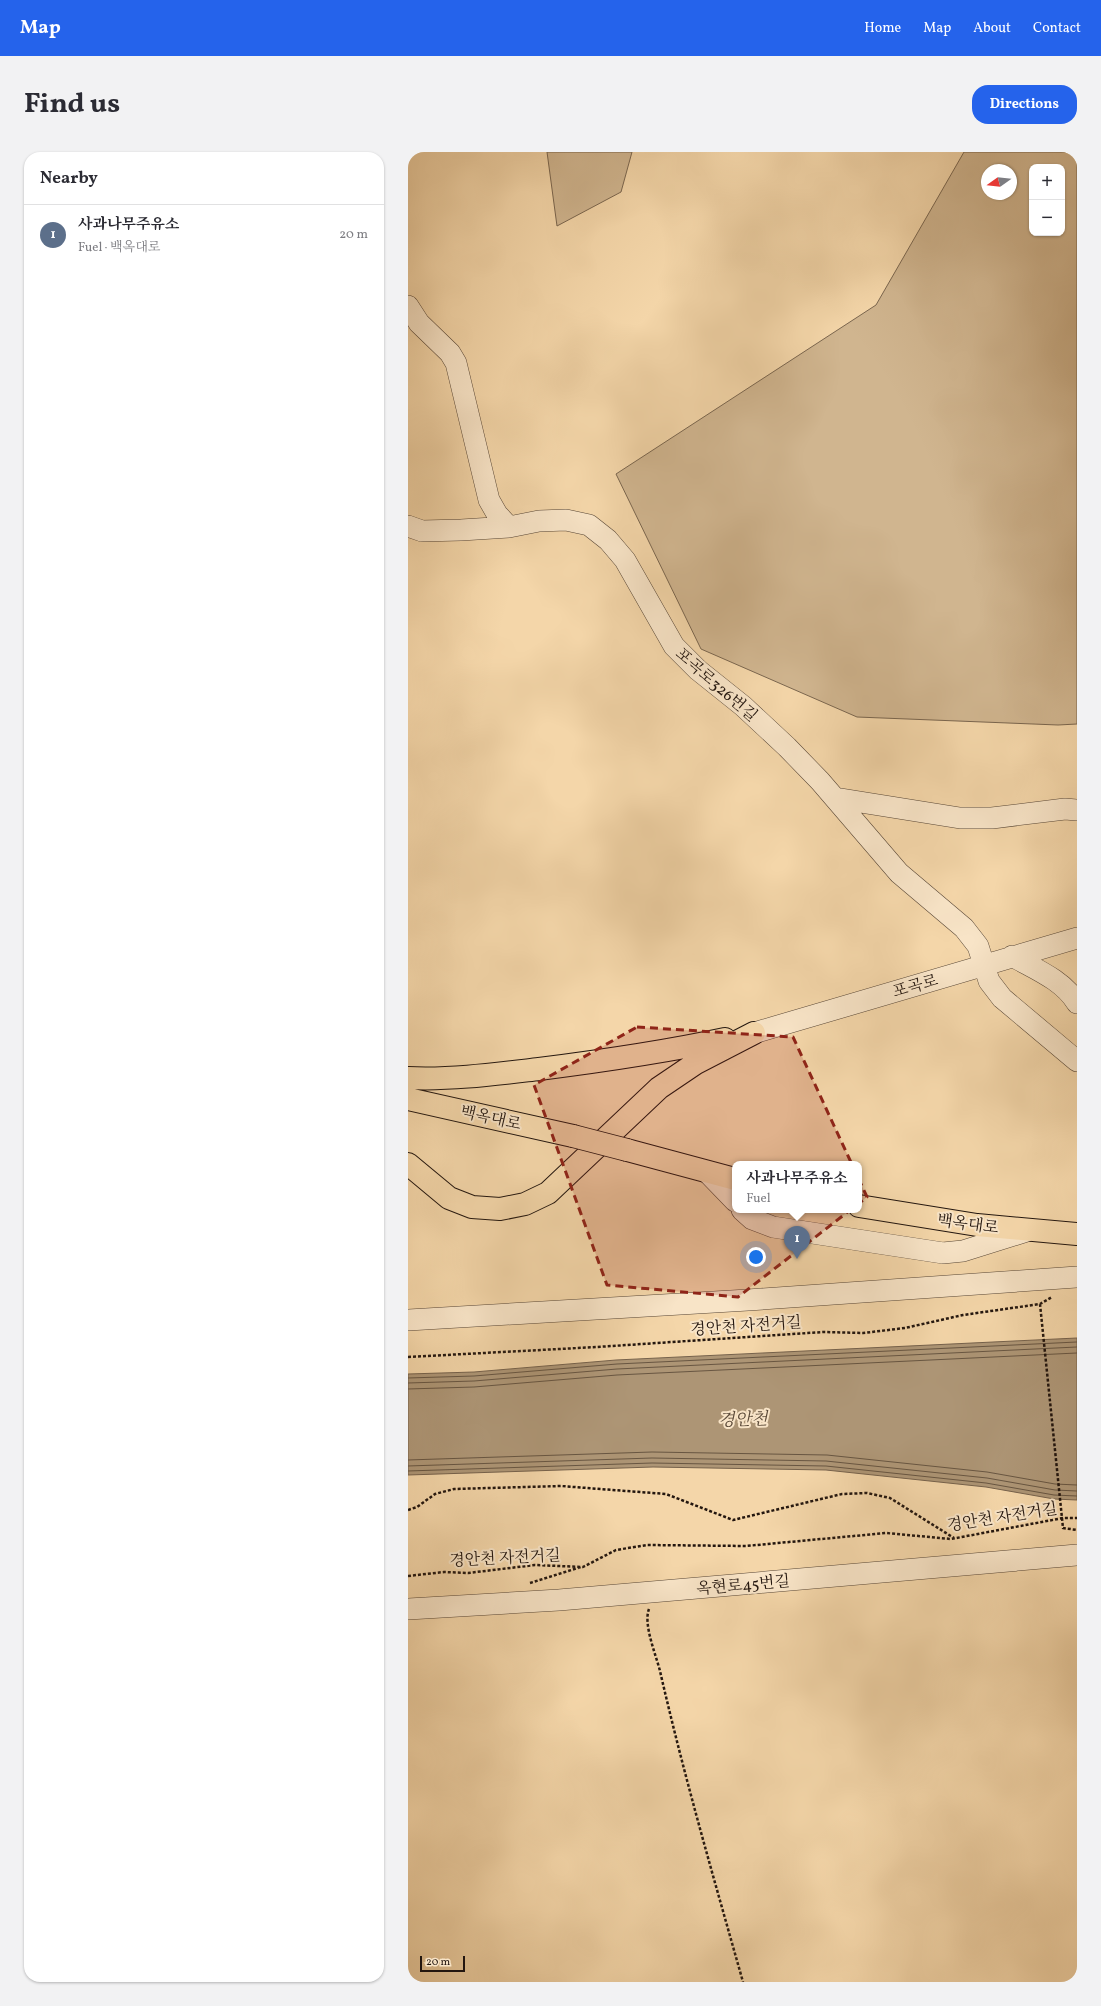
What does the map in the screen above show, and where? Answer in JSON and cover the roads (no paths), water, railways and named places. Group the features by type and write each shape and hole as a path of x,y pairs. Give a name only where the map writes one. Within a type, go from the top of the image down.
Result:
{"main road":[{"path":"408,1078 507,1073 579,1064 657,1053 754,1033"},
{"path":"408,1164 449,1198 472,1207 500,1209 525,1204 548,1193 659,1088 696,1063 754,1033"},
{"name":"백옥대로","path":"408,1099 573,1136 707,1172"},
{"path":"707,1172 732,1178"},
{"name":"백옥대로","path":"862,1206 970,1224 1027,1231 1077,1234"}],"street":[{"path":"408,306 419,323 450,353 456,363 489,500 497,514 509,527"},
{"name":"포곡로326번길","path":"408,526 422,531 509,527 539,521 566,520 589,525 608,540 625,560 674,646 698,670 744,706 787,747 835,798 899,873 964,928 978,946 990,981 1002,998 1077,1061"},
{"path":"835,798 960,818 992,818 1065,809 1077,810"},
{"name":"포곡로","path":"754,1033 984,964 1077,938"},
{"path":"1012,956 1059,983 1072,994 1077,1003"},
{"path":"707,1172 732,1197"},
{"path":"745,1213 752,1219 773,1227 943,1253 963,1251 1027,1231"},
{"path":"408,1320 756,1300 1077,1276"},
{"name":"옥현로45번길","path":"408,1609 559,1600 1077,1555"}],"water":[{"name":"경안천","path":"1077,1338 1077,1500 1054,1499 986,1487 826,1470 653,1467 408,1475 408,1374 474,1372 616,1360"}],"place":[{"name":"사과나무주유소","path":"797,1259"}]}
